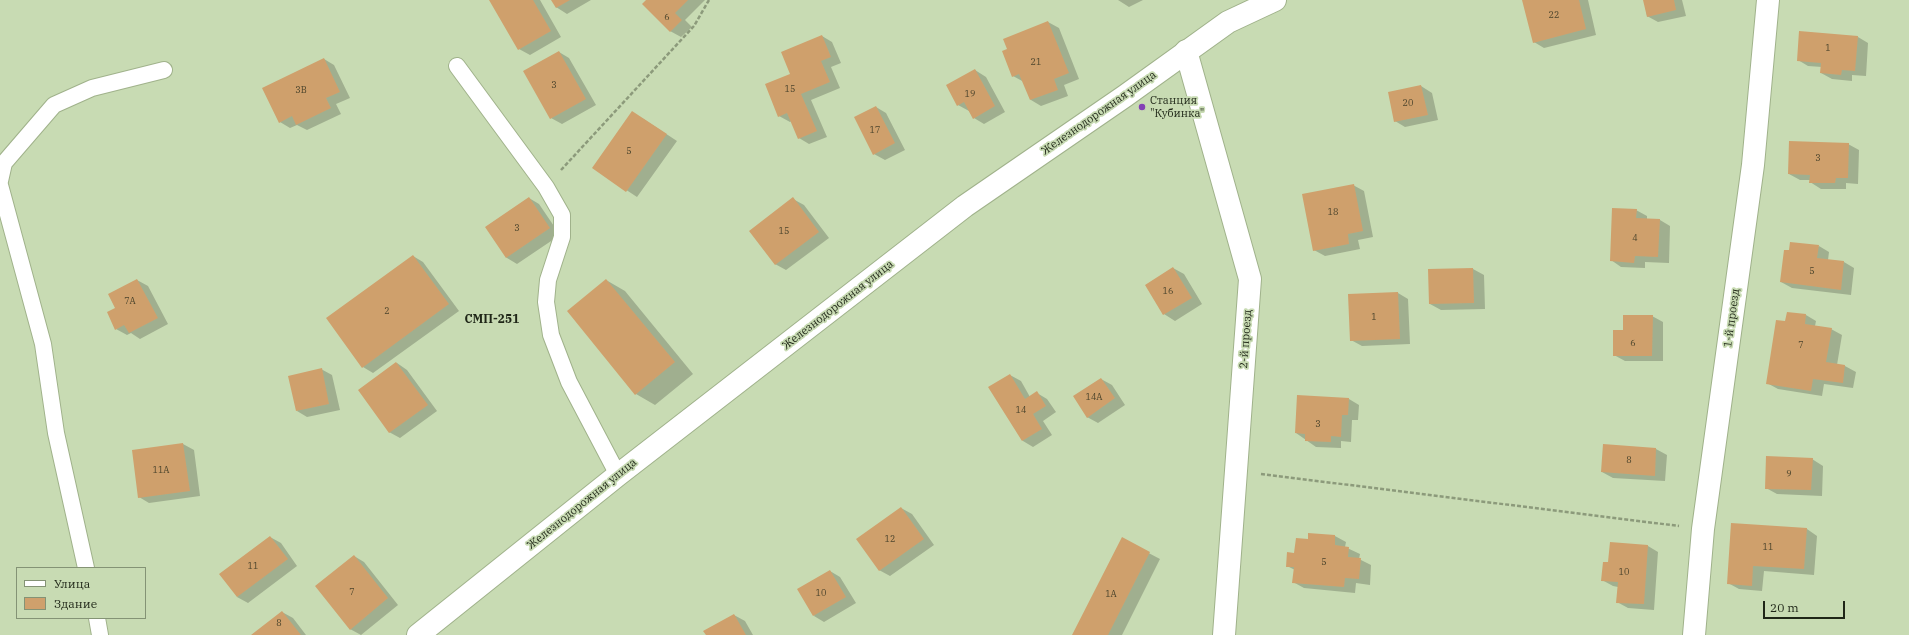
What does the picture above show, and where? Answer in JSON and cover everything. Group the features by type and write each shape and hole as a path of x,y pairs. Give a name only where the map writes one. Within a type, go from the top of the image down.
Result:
{"street":[{"name":"Железнодорожная улица","path":"418,635 618,475 965,206 1228,22 1275,0"},
{"name":"1-й проезд","path":"1694,635 1703,529 1753,164 1768,0"},
{"name":"2-й проезд","path":"1186,51 1250,279 1224,635"}],"lane":[{"path":"457,66 546,187 562,215 562,237 548,280 546,302 551,335 569,382 618,475"},
{"path":"0,181 4,163 54,106 92,88 164,70"},
{"path":"0,185 42,344 56,434 86,567"},
{"path":"96,619 100,635"}],"path":[{"path":"546,187 694,26 709,0"},
{"path":"1237,471 1703,529"}],"building":[{"path":"489,0 533,0 551,31 518,50"},
{"path":"551,0 570,0 556,8"},
{"path":"646,0 688,0 675,13 682,20 670,32 642,4"},
{"path":"1522,0 1579,0 1586,29 1533,43"},
{"path":"1643,0 1674,0 1676,10 1647,17"},
{"path":"1048,21 1069,73 1054,79 1058,90 1030,100 1019,74 1012,77 1002,51 1007,49 1003,39"},
{"path":"1799,31 1858,36 1855,71 1842,70 1841,75 1820,73 1821,63 1797,61"},
{"path":"822,35 831,57 821,61 830,82 801,94 817,131 798,139 787,113 778,117 765,84 790,74 781,52"},
{"path":"559,51 586,99 550,119 523,71"},
{"path":"324,58 340,92 326,98 331,108 296,125 292,116 279,123 262,88"},
{"path":"975,69 995,106 973,119 964,102 957,106 946,85"},
{"path":"1421,85 1428,115 1394,122 1388,92"},
{"path":"876,106 895,143 873,155 854,117"},
{"path":"632,111 667,134 626,192 592,168"},
{"path":"1789,141 1849,143 1848,178 1836,178 1835,183 1809,183 1810,175 1788,174"},
{"path":"1354,184 1363,231 1348,234 1349,244 1313,251 1302,194"},
{"path":"529,197 550,228 506,258 485,227"},
{"path":"793,197 819,232 775,265 749,231"},
{"path":"1612,208 1637,209 1636,218 1660,219 1658,257 1635,256 1634,263 1610,261"},
{"path":"1790,242 1819,245 1817,258 1844,261 1841,290 1780,282 1784,250 1789,250"},
{"path":"413,255 449,304 362,368 326,318"},
{"path":"1173,267 1192,298 1163,315 1145,285"},
{"path":"1473,268 1474,303 1429,304 1428,269"},
{"path":"137,279 158,318 129,333 124,325 115,330 107,312 115,308 108,294"},
{"path":"606,279 675,362 635,395 567,311"},
{"path":"1398,292 1400,339 1350,341 1348,294"},
{"path":"1787,312 1806,314 1805,324 1832,328 1826,362 1845,365 1843,383 1813,379 1811,391 1766,384 1776,320 1785,321"},
{"path":"1623,315 1653,315 1652,356 1613,356 1613,330 1623,330"},
{"path":"396,362 428,405 389,433 358,390"},
{"path":"322,368 329,404 296,411 288,376"},
{"path":"1010,374 1025,399 1037,391 1046,406 1033,414 1042,429 1022,441 988,387"},
{"path":"1101,378 1115,398 1087,418 1073,396"},
{"path":"1297,395 1349,398 1348,415 1342,415 1341,437 1331,436 1331,442 1305,441 1305,434 1295,433"},
{"path":"183,443 190,491 138,498 132,450"},
{"path":"1603,444 1656,448 1655,476 1601,472"},
{"path":"1766,456 1813,458 1811,490 1765,489"},
{"path":"901,507 924,539 879,571 856,539"},
{"path":"1731,523 1807,528 1804,569 1753,566 1752,586 1727,584"},
{"path":"1308,533 1335,535 1335,545 1349,547 1348,557 1361,558 1359,579 1345,578 1344,587 1292,583 1294,567 1286,567 1287,552 1294,553 1296,538 1308,539"},
{"path":"270,536 288,559 237,597 219,574"},
{"path":"1122,537 1150,552 1108,635 1072,635"},
{"path":"1610,542 1648,545 1644,604 1616,603 1618,582 1601,581 1603,562 1608,562"},
{"path":"354,555 388,598 350,630 315,586"},
{"path":"830,570 846,597 813,616 797,589"},
{"path":"282,611 301,635 251,635"},
{"path":"734,614 746,635 706,635 703,631"}],"place":[{"name":"Станция \"Кубинка\"","path":"1142,107"}],"district":[{"name":"СМП-251","path":"492,320"}]}
